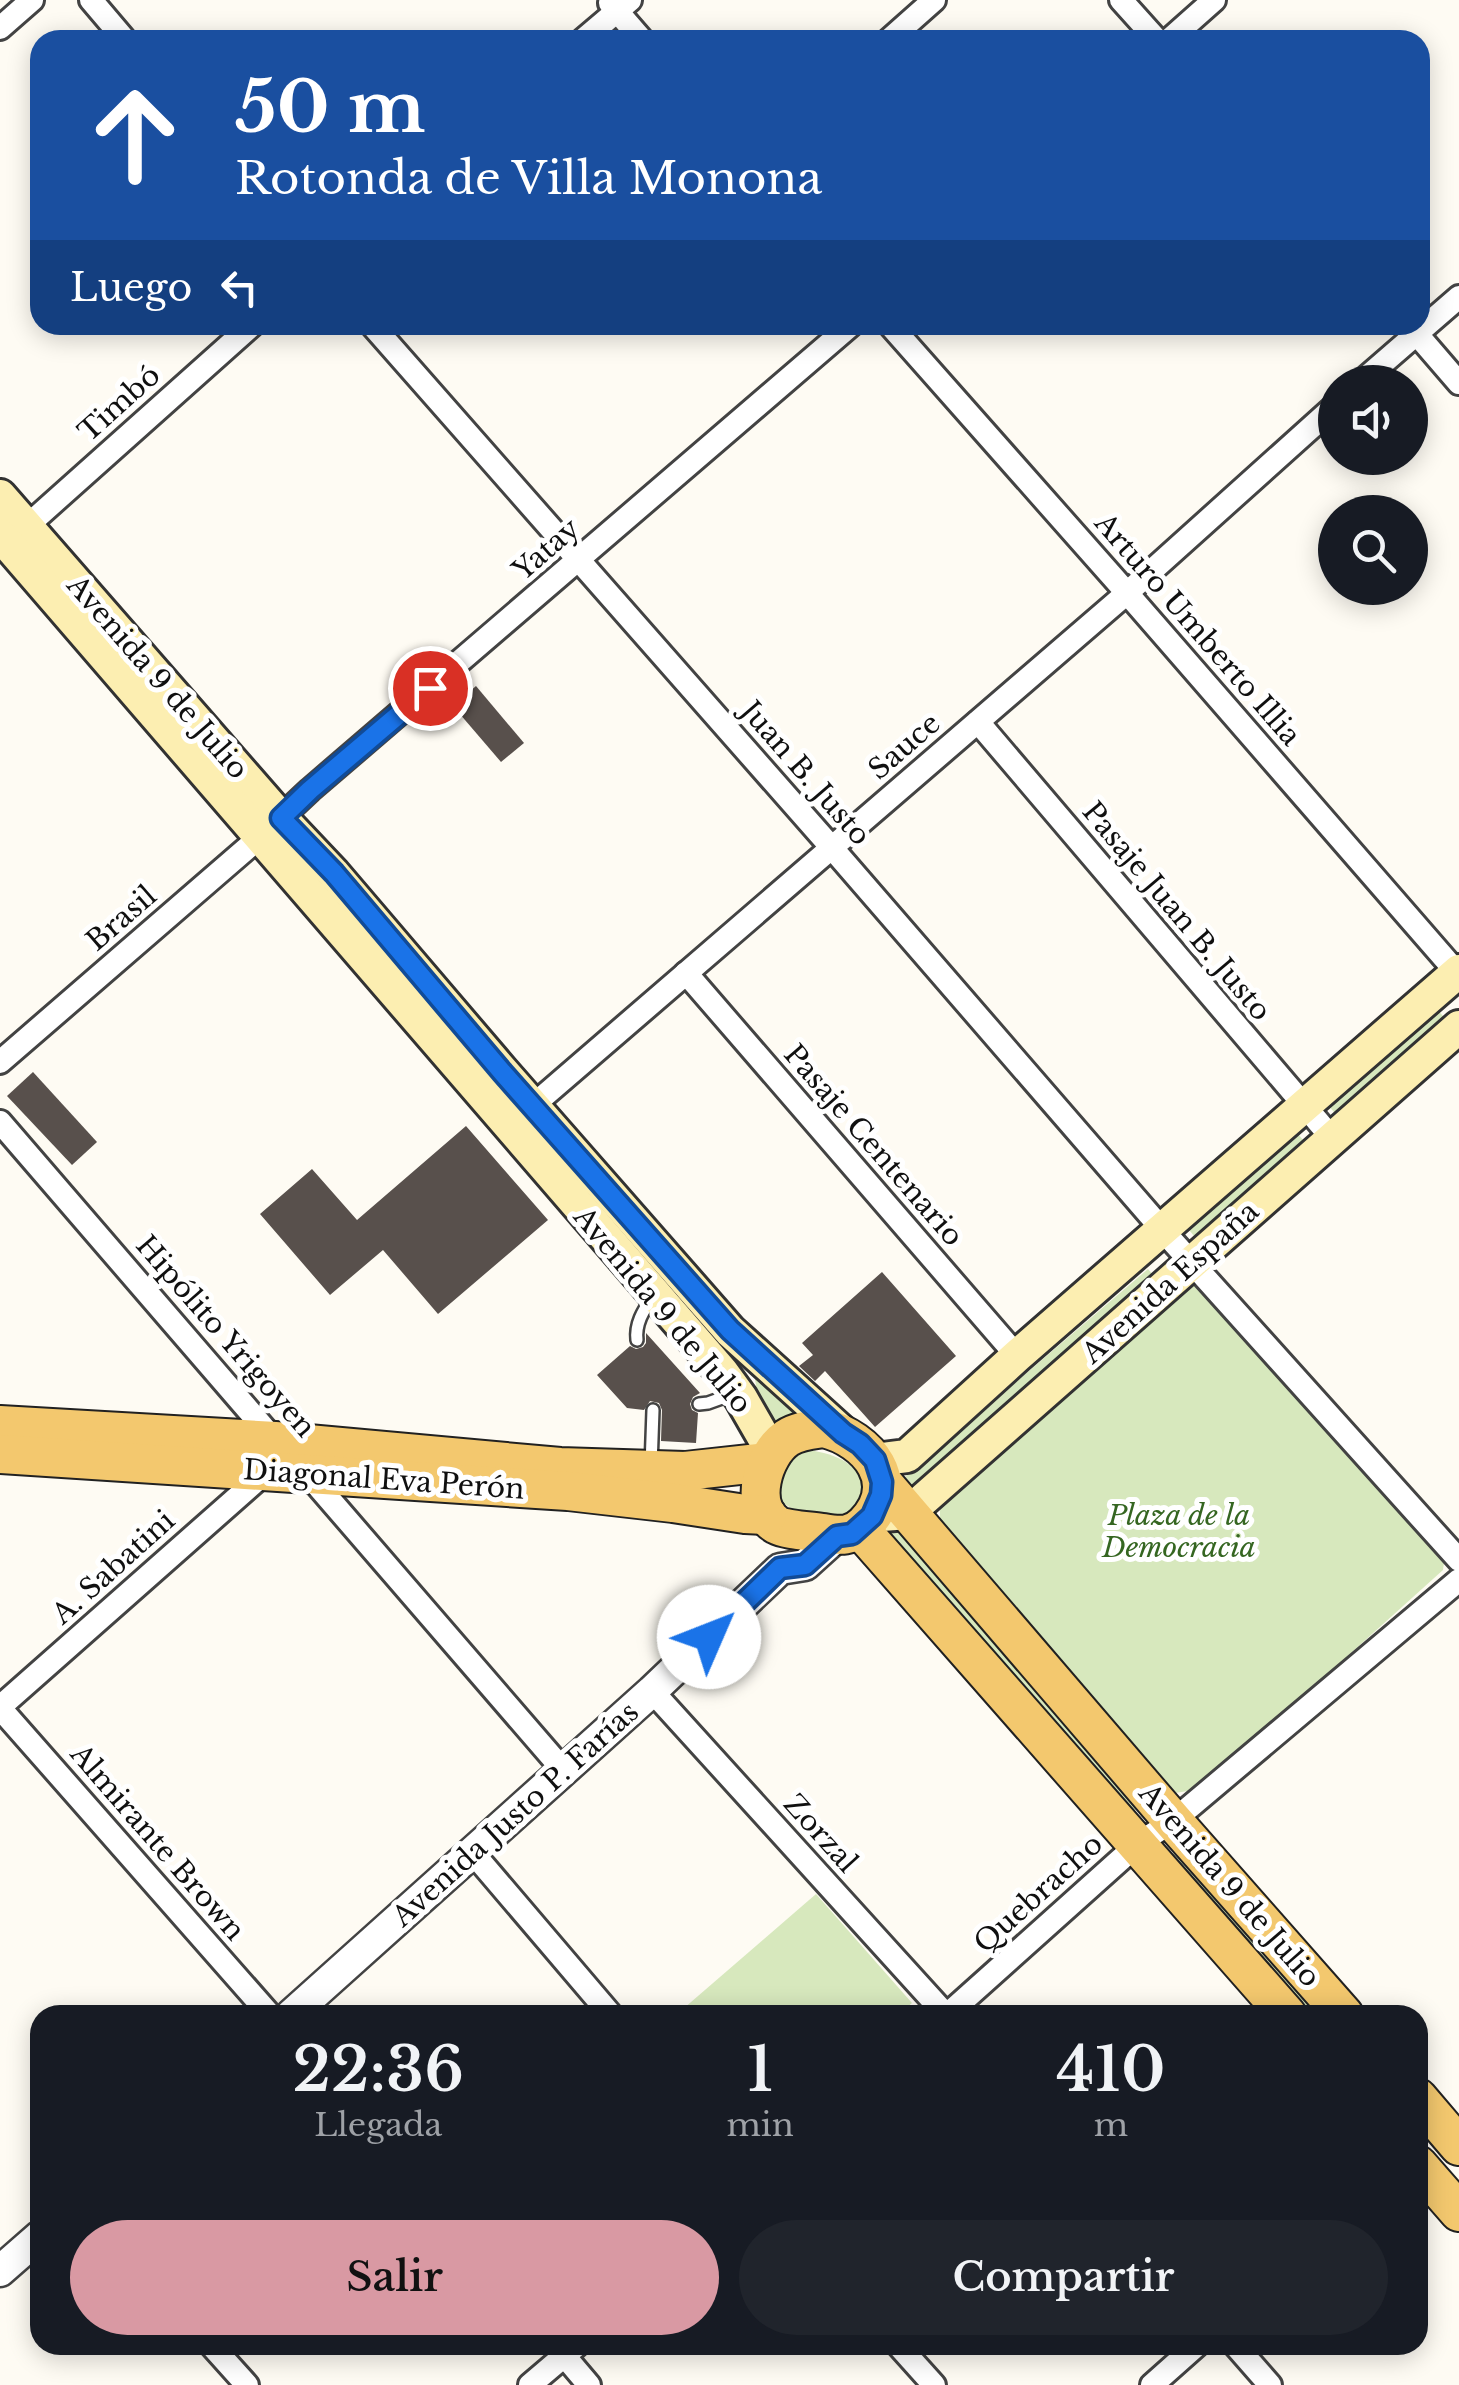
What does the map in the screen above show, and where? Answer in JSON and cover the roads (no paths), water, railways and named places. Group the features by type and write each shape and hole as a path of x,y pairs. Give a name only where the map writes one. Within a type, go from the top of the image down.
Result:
{"main road":[{"name":"Avenida 9 de Julio","path":"0,496 9,539 271,827 508,1126 737,1393 770,1457"},
{"name":"Avenida 9 de Julio","path":"271,827 334,873 502,1072 730,1330 843,1433"},
{"name":"Avenida España","path":"872,1506 907,1456 1458,973"},
{"name":"Avenida España","path":"872,1506 1192,1262 1459,1028"},
{"name":"Diagonal Eva Perón","path":"0,1425 270,1456 308,1474 568,1491 773,1520"},
{"path":"824,1428 843,1433 860,1444 872,1506 773,1520 761,1491 761,1479 770,1457 786,1439 804,1430 824,1428"},
{"name":"Diagonal Eva Perón","path":"0,1454 270,1456 685,1471 770,1457"},
{"name":"Avenida 9 de Julio","path":"872,1506 1173,1821 1335,2005"},
{"name":"Avenida 9 de Julio","path":"872,1506 1138,1843 1278,2005"},
{"path":"1428,2110 1452,2138"},
{"path":"1428,2176 1459,2212"}],"street":[{"path":"0,28 32,0"},
{"path":"91,0 116,30"},
{"path":"901,30 934,0"},
{"path":"1121,0 1148,30"},
{"path":"1181,30 1214,0"},
{"path":"593,30 618,4 635,30"},
{"path":"1430,316 1459,296"},
{"name":"Timbó","path":"9,539 241,335"},
{"name":"Juan B. Justo","path":"381,335 1162,1230 1459,1560"},
{"name":"Yatay","path":"271,827 839,335"},
{"name":"Arturo Umberto Illia","path":"899,335 1458,973"},
{"path":"1378,365 1406,335"},
{"path":"1417,335 1459,383"},
{"name":"Sauce","path":"508,1126 978,722 1318,421"},
{"name":"Pasaje Juan B. Justo","path":"978,722 1332,1138"},
{"name":"Brasil","path":"0,1062 271,827"},
{"name":"Pasaje Centenario","path":"686,973 1018,1356"},
{"name":"Hipólito Yrigoyen","path":"0,1122 270,1456"},
{"name":"A. Sabatini","path":"0,1707 270,1456"},
{"name":"Hipólito Yrigoyen","path":"308,1474 564,1771"},
{"name":"Avenida Justo P. Farías","path":"302,2005 652,1691 780,1568 805,1565 872,1506"},
{"path":"773,1520 780,1568"},
{"name":"Quebracho","path":"957,2005 1138,1843 1173,1821 1459,1580"},
{"name":"Zorzal","path":"652,1691 937,2005"},
{"name":"Almirante Brown","path":"0,1707 261,2005"},
{"path":"473,1853 603,2005"},
{"path":"1428,2151 1452,2138"},
{"path":"0,2271 30,2245"},
{"path":"220,2355 247,2385"},
{"path":"530,2385 559,2355"},
{"path":"569,2355 589,2385"},
{"path":"907,2355 934,2385"},
{"path":"1152,2385 1186,2355"},
{"path":"1244,2355 1270,2385"}],"lane":[{"path":"636,1340 642,1313 654,1294"},
{"path":"699,1404 737,1393"},
{"path":"650,1470 653,1410"}],"park label":[{"name":"Plaza de la Democracia","path":"1179,1531"}]}
